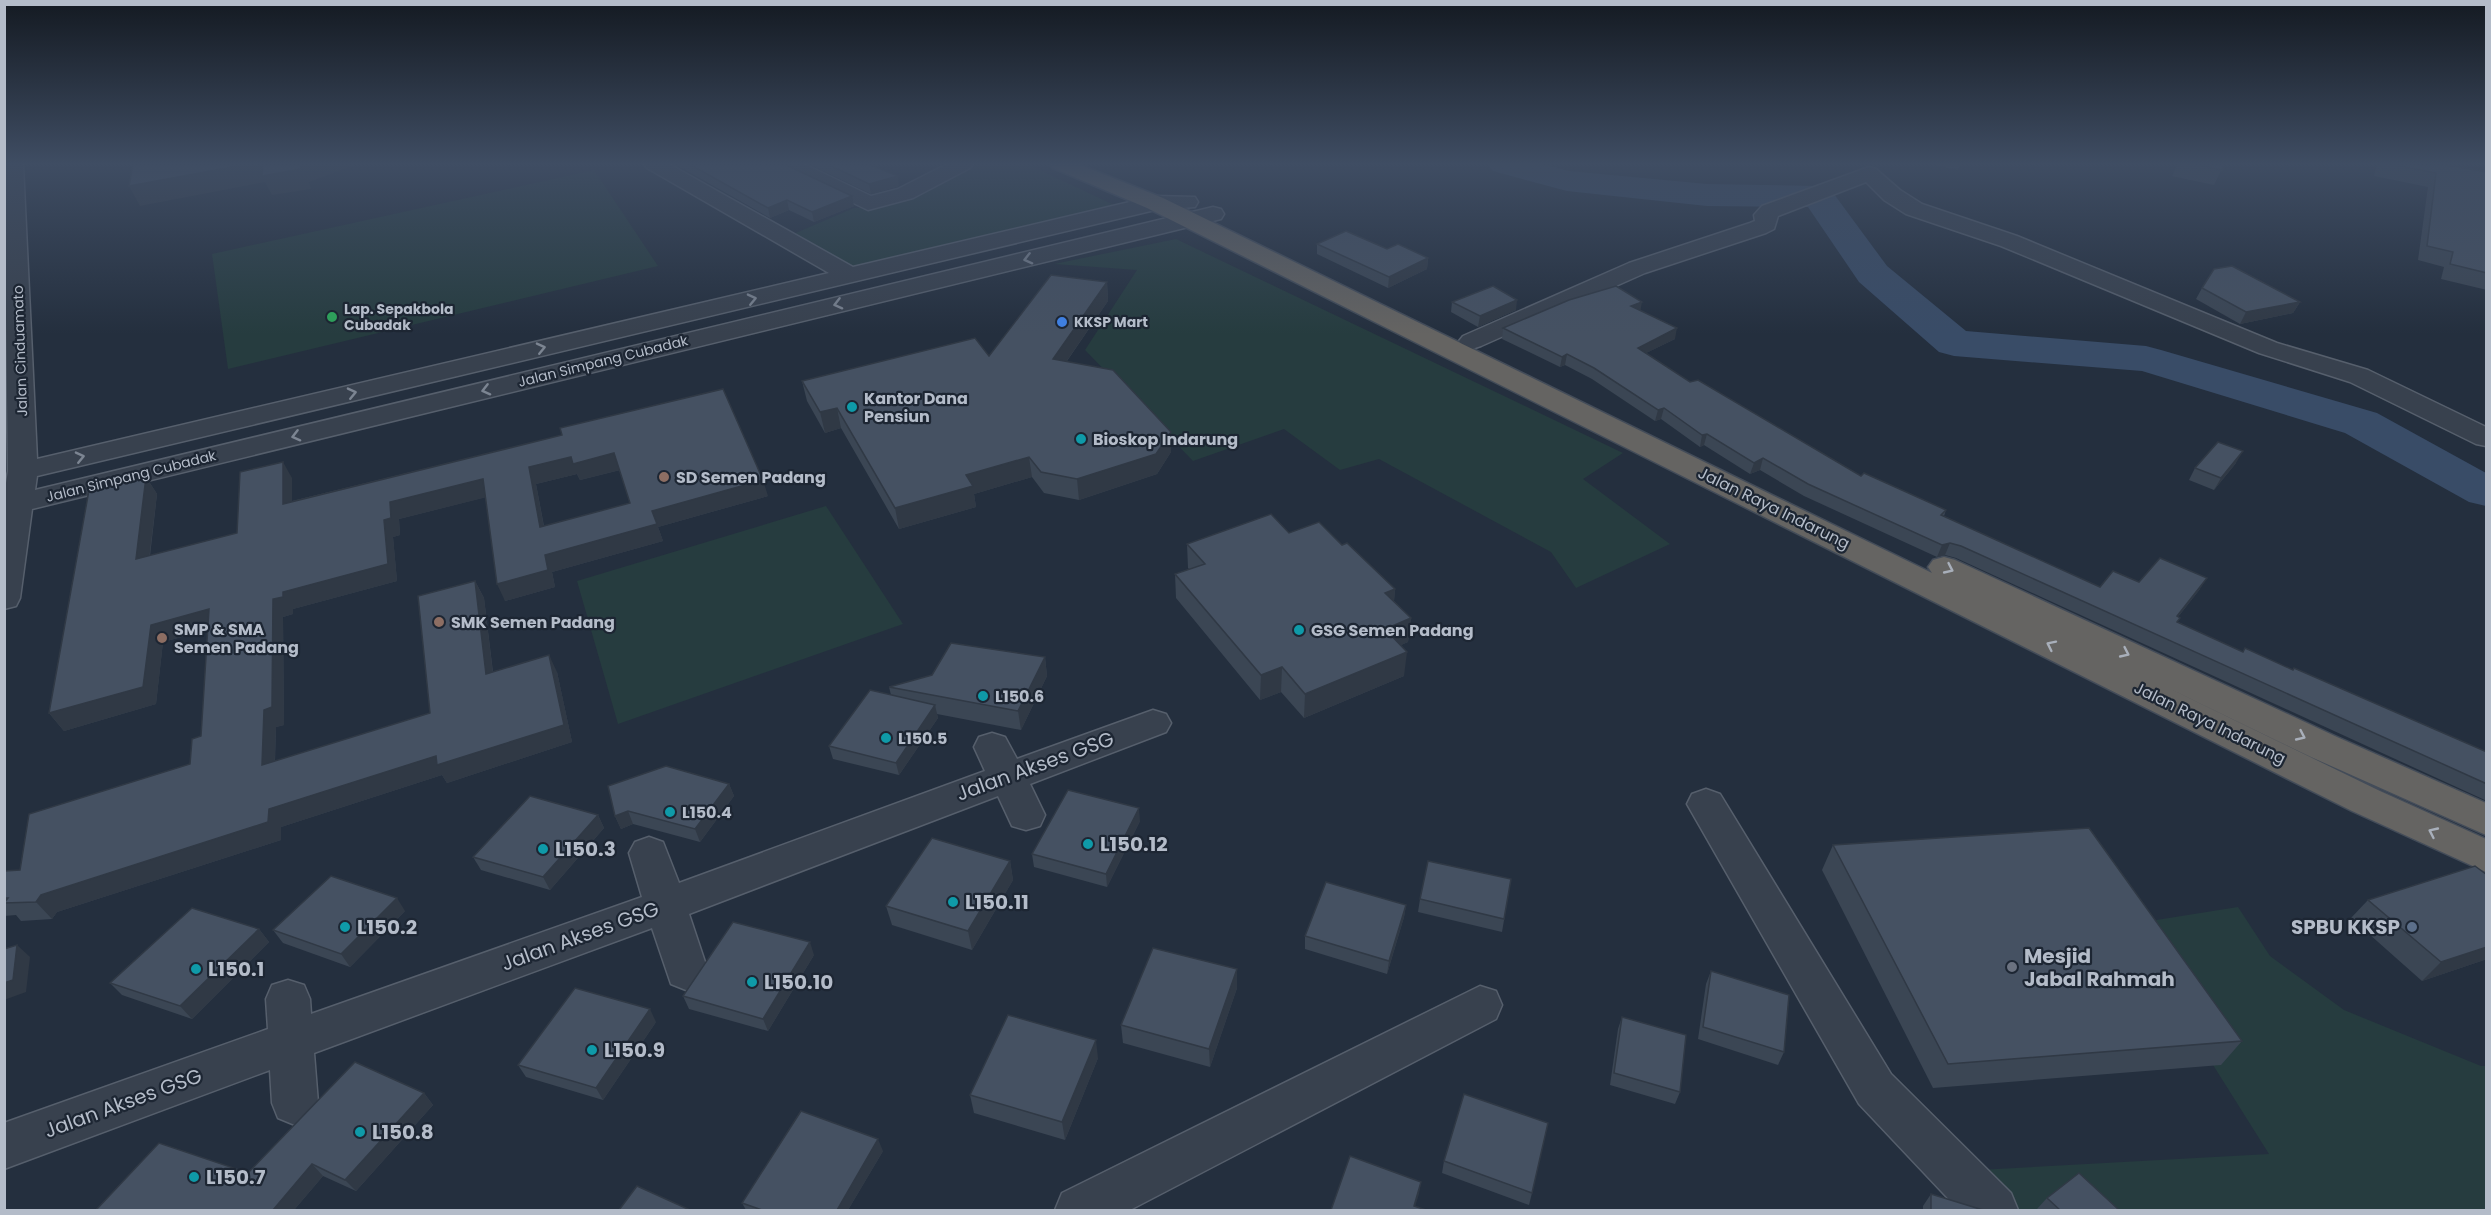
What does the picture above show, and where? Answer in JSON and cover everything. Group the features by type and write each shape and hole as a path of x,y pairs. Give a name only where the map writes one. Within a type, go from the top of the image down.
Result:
{"highway":[{"name":"Jalan Raya Indarung","path":"1212,221 2366,801 2487,856"},
{"name":"Jalan Raya Indarung","path":"1214,221 1472,341 2324,747 2487,820"}],"street":[{"name":"Jalan Cinduamato","path":"4,597 20,503 23,471 15,221"},
{"path":"753,221 849,276"},
{"name":"Jalan Simpang Cubadak","path":"23,471 1081,221"},
{"name":"Jalan Simpang Cubadak","path":"20,503 720,333 1161,221"},
{"path":"1472,341 1637,268 1758,228 1766,224 1766,221"},
{"path":"1949,221 2009,241 2268,348 2359,376 2487,438"},
{"path":"704,310 720,333"},
{"name":"Jalan Akses GSG","path":"4,1146 664,906 999,762 1153,723"},
{"path":"999,762 1026,815"},
{"path":"1706,804 1875,1089 1993,1210"},
{"path":"649,853 686,970"},
{"path":"288,999 295,1103"},
{"path":"1080,1210 1480,1005"}],"green space":[{"name":"Lap. Sepakbola Cubadak","path":"363,221 628,221 658,266 228,369 212,254"},
{"path":"824,221 1092,221 859,275 791,235"},
{"path":"1176,239 1623,453 1583,479 1670,544 1576,588 1551,552 1379,459 1340,470 1284,429 1193,461 1085,350 1137,270 1054,264"},
{"path":"826,506 903,624 618,724 577,581"},
{"path":"2238,907 2270,956 2344,1010 2481,1066 2486,1066 2486,1210 1998,1210 1960,1171 2269,1154 2125,925"}],"building":[{"path":"2430,221 2487,221 2487,273 2450,264 2453,252 2427,246"},
{"path":"1346,231 1387,249 1398,244 1428,258 1389,277 1317,244"},
{"path":"2232,266 2300,302 2246,312 2202,288 2214,269"},
{"path":"1051,275 1107,282 1053,359 1113,370 1171,432 1156,454 1077,479 1041,472 1029,457 966,475 973,486 895,508 837,408 820,412 802,381 975,338 989,356"},
{"path":"1493,286 1517,300 1480,316 1452,302"},
{"path":"1616,286 1642,302 1631,306 1677,328 1638,348 1690,382 1698,380 1861,476 1864,473 1946,510 1941,515 2100,587 2113,571 2139,582 2160,558 2207,578 2177,616 2180,618 2177,622 2243,652 2245,648 2293,670 2294,668 2487,752 2487,784 1961,546 1950,543 1942,545 1808,484 1763,458 1754,463 1707,434 1702,435 1664,408 1658,410 1594,368 1567,354 1562,357 1503,328 1569,300"},
{"path":"723,389 763,480 652,511 657,524 545,555 548,570 497,584 483,479 390,502 391,518 384,520 388,564 283,592 283,597 273,599 272,707 264,710 262,765 430,713 418,596 475,581 486,674 549,655 564,725 437,765 436,756 269,809 268,822 41,895 36,902 4,903 8,898 4,898 4,871 20,870 29,814 190,764 192,739 201,736 209,609 151,625 143,687 49,713 89,490 146,477 136,559 237,533 240,472 283,462 283,504 562,435 560,428","holes":["614,453 630,503 540,527 529,467 571,457 573,464"]},
{"path":"2218,442 2243,451 2221,478 2195,468"},
{"name":"GSG Semen Padang","path":"1271,514 1289,533 1319,522 1342,545 1347,543 1395,589 1385,593 1411,618 1385,629 1407,652 1305,694 1282,667 1261,675 1175,574 1205,564 1187,544"},
{"path":"951,643 1045,657 1018,711 889,687 932,675"},
{"name":"L150.5","path":"870,690 935,705 896,763 829,746"},
{"name":"L150.4","path":"666,766 729,784 695,829 628,811 615,816 608,786"},
{"name":"L150.12","path":"1068,790 1139,808 1106,874 1032,854"},
{"name":"L150.3","path":"530,796 598,815 543,877 473,857"},
{"name":"Mesjid Jabal Rahmah","path":"2089,828 2242,1041 1948,1064 1833,845"},
{"name":"L150.11","path":"932,838 1010,861 968,931 886,906"},
{"path":"1428,861 1511,879 1504,919 1420,899"},
{"path":"2475,866 2487,875 2487,947 2441,962 2368,900"},
{"name":"L150.2","path":"331,876 397,898 341,954 273,930"},
{"path":"1326,882 1406,905 1389,961 1305,936"},
{"name":"L150.1","path":"192,908 259,929 180,1006 110,983"},
{"name":"L150.10","path":"733,922 810,942 763,1019 683,996"},
{"path":"17,945 13,980 4,983 4,949"},
{"path":"1153,948 1237,969 1209,1049 1121,1025"},
{"path":"1711,971 1789,995 1784,1052 1703,1027"},
{"name":"L150.9","path":"575,988 650,1009 596,1088 518,1065"},
{"path":"1008,1015 1096,1040 1062,1122 970,1095"},
{"path":"1622,1017 1686,1035 1680,1092 1614,1073"},
{"path":"355,1062 424,1093 345,1180 312,1164 273,1210 96,1210 159,1143 248,1173"},
{"path":"1464,1094 1548,1123 1532,1193 1444,1161"},
{"path":"801,1111 878,1139 837,1210 762,1210 742,1203"},
{"path":"1350,1156 1421,1182 1414,1206 1426,1210 1331,1210"},
{"path":"2079,1173 2119,1210 2060,1210 2047,1198"},
{"path":"637,1186 690,1210 619,1210"},
{"path":"1931,1194 1983,1210 1931,1210"}],"waterway":[{"path":"1836,221 1873,274 1954,343 2146,359 2361,423 2486,492"}],"place":[{"name":"Lap. Sepakbola Cubadak","path":"332,317"},
{"name":"KKSP Mart","path":"1062,322"},
{"name":"Kantor Dana Pensiun","path":"852,407"},
{"name":"Bioskop Indarung","path":"1081,439"},
{"name":"SD Semen Padang","path":"664,477"},
{"name":"SMK Semen Padang","path":"439,622"},
{"name":"GSG Semen Padang","path":"1299,630"},
{"name":"SMP & SMA Semen Padang","path":"162,638"},
{"name":"L150.6","path":"983,696"},
{"name":"L150.5","path":"886,738"},
{"name":"L150.4","path":"670,812"},
{"name":"L150.12","path":"1088,844"},
{"name":"L150.3","path":"543,849"},
{"name":"L150.11","path":"953,902"},
{"name":"L150.2","path":"345,927"},
{"name":"SPBU KKSP","path":"2412,927"},
{"name":"Mesjid Jabal Rahmah","path":"2012,967"},
{"name":"L150.1","path":"196,969"},
{"name":"L150.10","path":"752,982"},
{"name":"L150.9","path":"592,1050"},
{"name":"L150.8","path":"360,1132"},
{"name":"L150.7","path":"194,1177"}]}
